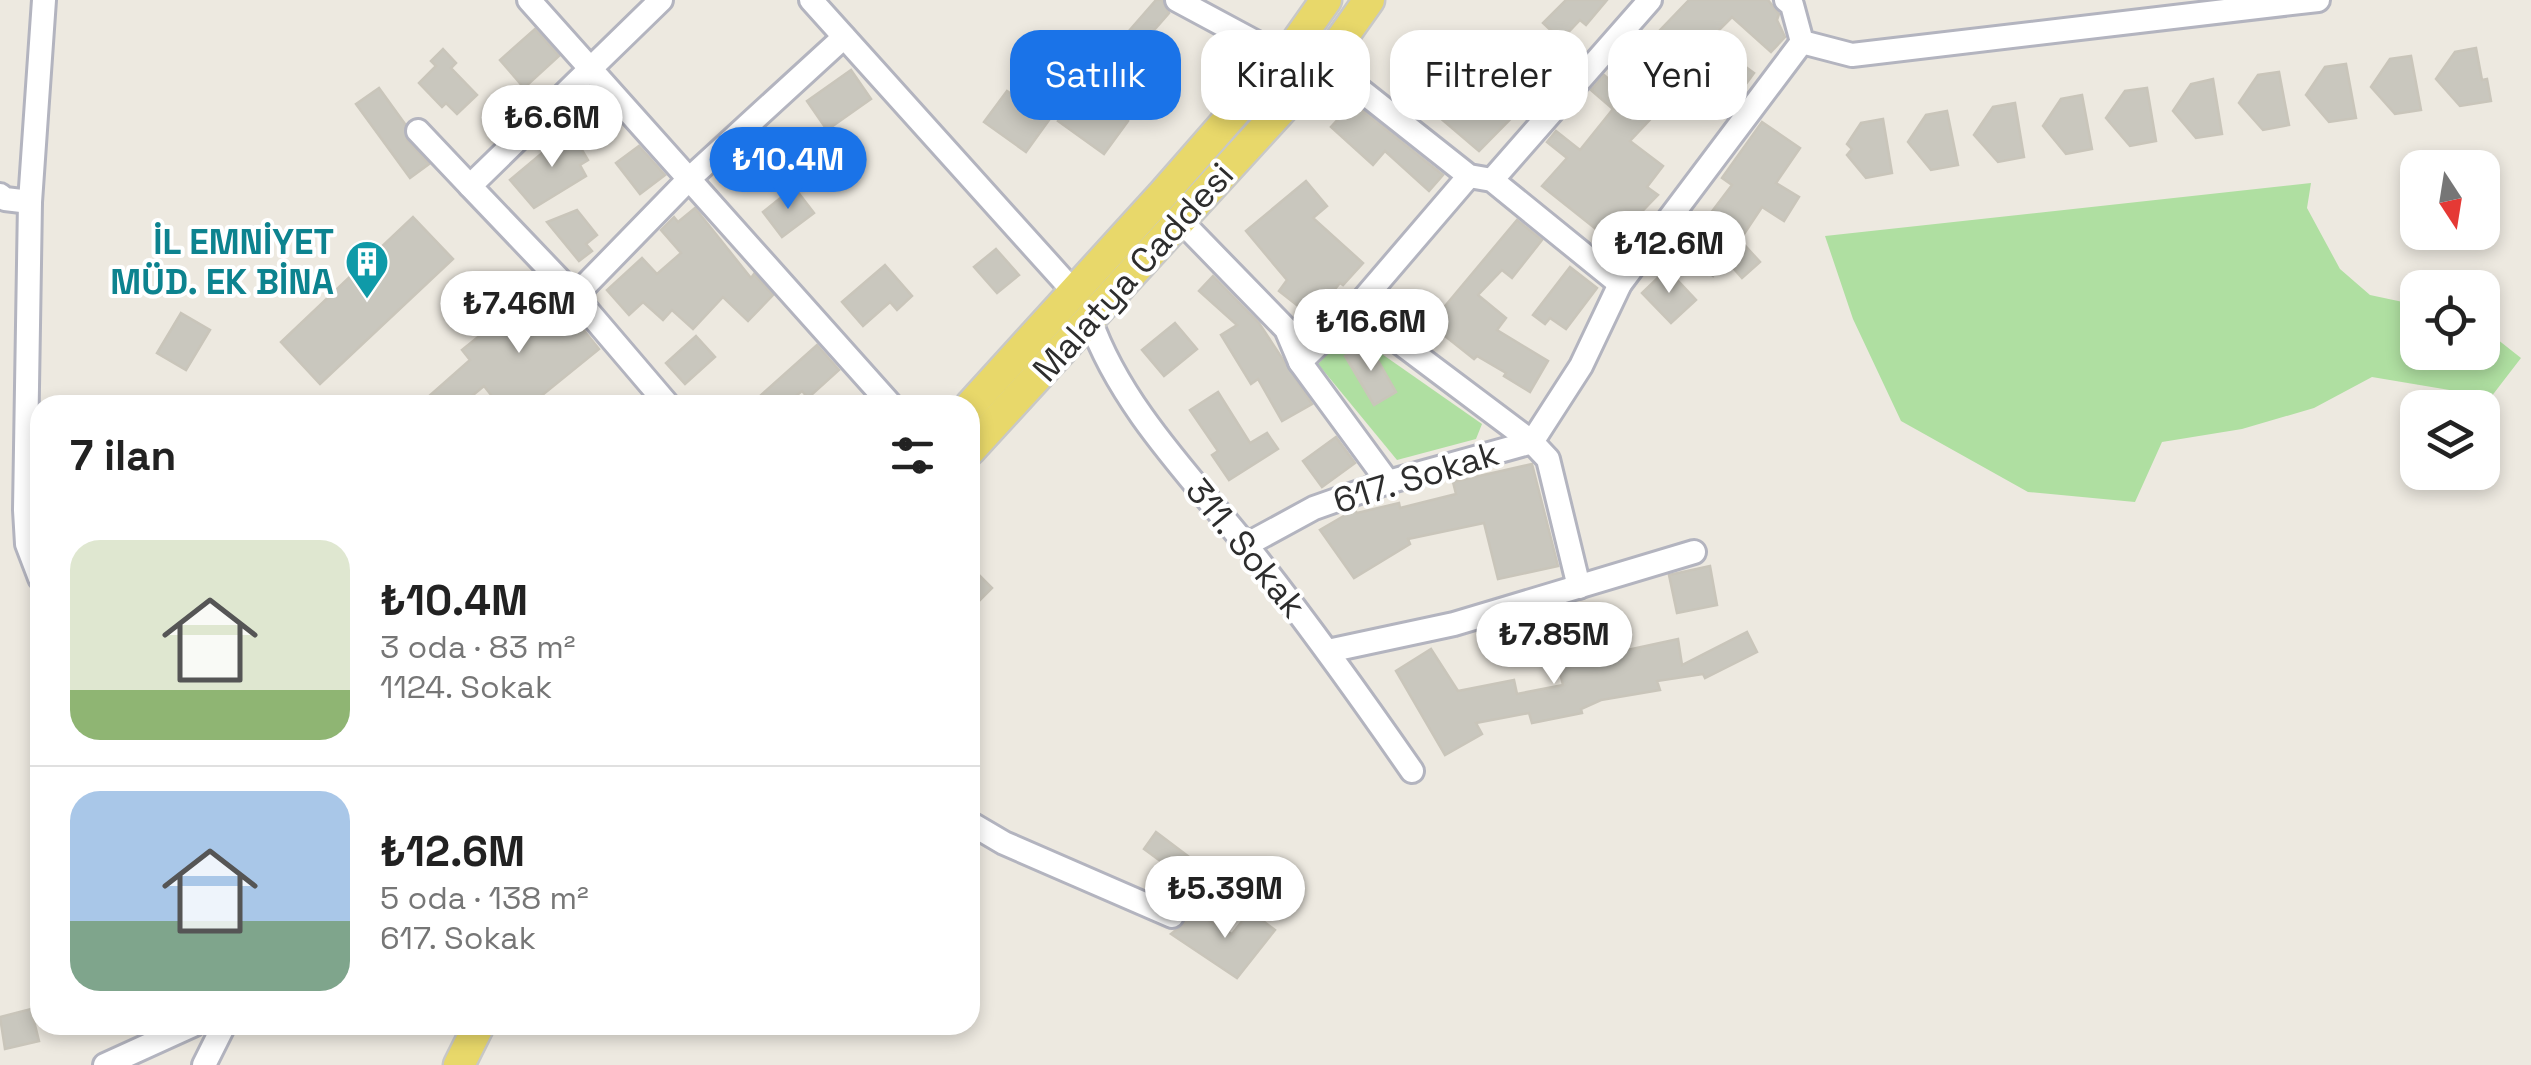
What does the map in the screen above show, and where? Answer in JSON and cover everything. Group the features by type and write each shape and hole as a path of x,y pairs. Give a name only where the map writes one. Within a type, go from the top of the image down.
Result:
{"main road":[{"name":"Malatya Caddesi","path":"1303,30 1326,0"},
{"name":"Malatya Caddesi","path":"1348,30 1369,0"},
{"name":"Malatya Caddesi","path":"980,395 1227,120"},
{"name":"Malatya Caddesi","path":"980,439 1272,120"},
{"path":"459,1065 474,1035"}],"street":[{"path":"30,552 24,510 30,202 44,0"},
{"path":"528,0 882,395"},
{"path":"470,186 660,0"},
{"path":"811,0 1074,292"},
{"path":"1177,0 1233,30"},
{"path":"1300,362 1650,0"},
{"path":"1796,2 1802,42 1852,55 2318,0"},
{"path":"575,296 690,178 844,36"},
{"name":"617. Sokak","path":"1246,546 1314,508 1388,482 1532,442 1581,366 1620,284 1802,42"},
{"path":"1370,95 1620,284"},
{"path":"418,131 575,296 659,395"},
{"path":"0,195 30,202"},
{"path":"1180,220 1286,328 1300,362 1388,482"},
{"path":"1355,309 1532,442 1548,459 1579,587"},
{"name":"311. Sokak","path":"1090,319 1101,350 1152,427 1328,651 1412,771"},
{"path":"1328,651 1407,636 1694,552"},
{"path":"980,828 1004,843 1172,916"},
{"path":"106,1065 171,1035"},
{"path":"204,1065 219,1035"}],"green space":[{"path":"2311,183 2307,208 2340,269 2370,295 2400,301 2400,370 2500,370 2500,341 2521,358 2496,390 2449,390 2372,377 2314,408 2242,429 2162,442 2135,502 2028,492 1901,421 1853,319 1825,236"},
{"path":"1349,331 1482,424 1476,439 1397,460 1318,364"}],"building":[{"path":"1156,0 1162,0 1169,13 1154,30 1130,30"},
{"path":"1566,0 1607,0 1586,25 1580,20 1570,30 1550,30 1543,23"},
{"path":"1689,0 1768,0 1779,14 1777,20 1785,37 1771,52 1732,17 1719,30 1660,30"},
{"path":"535,29 559,56 524,88 500,60"},
{"path":"2476,48 2491,101 2460,106 2436,79 2455,52"},
{"path":"443,49 456,63 451,68 477,95 457,114 446,103 442,107 419,83 436,66 431,61"},
{"path":"2411,56 2421,110 2395,114 2371,87 2390,59"},
{"path":"2346,64 2356,118 2329,122 2306,95 2325,67"},
{"path":"851,70 871,99 827,130 807,101"},
{"path":"2279,72 2289,125 2263,130 2239,103 2258,75"},
{"path":"1604,75 1608,78 1608,105 1591,90"},
{"path":"2213,79 2222,134 2196,138 2173,111 2191,84"},
{"path":"379,88 405,124 407,140 429,164 410,178 356,104"},
{"path":"2147,88 2156,141 2130,146 2106,118 2125,91"},
{"path":"1007,91 1010,120 1049,120 1026,152 984,122"},
{"path":"2082,95 2092,149 2066,154 2043,126 2061,99"},
{"path":"2015,103 2024,157 1998,162 1974,135 1993,107"},
{"path":"1947,111 1958,165 1931,170 1908,142 1926,115"},
{"path":"1608,115 1608,120 1650,120 1630,141 1663,166 1647,187 1658,195 1627,227 1633,233 1621,249 1542,186 1567,158 1547,142 1556,131 1580,150"},
{"path":"1370,117 1443,175 1429,191 1385,151 1373,165 1331,127 1337,120 1370,120"},
{"path":"1883,119 1892,173 1866,178 1847,155 1852,149 1847,144 1861,123"},
{"path":"1127,120 1128,121 1104,154 1058,121"},
{"path":"1443,120 1510,120 1479,151"},
{"path":"1762,122 1800,148 1776,183 1799,197 1784,221 1762,207 1740,240 1760,262 1742,278 1726,260 1713,276 1682,251 1732,185 1722,178"},
{"path":"570,130 588,160 580,165 586,176 534,208 510,180 547,149 545,145"},
{"path":"639,146 665,175 640,194 616,163"},
{"path":"1306,181 1327,206 1313,218 1363,263 1312,317 1279,291 1287,280 1246,231"},
{"path":"794,187 814,213 782,237 763,212"},
{"path":"695,208 751,278 754,274 773,295 748,321 723,297 693,329 672,310 663,320 643,302 629,315 607,290 642,258 657,274 681,253 661,230 674,217 678,222"},
{"path":"577,210 597,235 586,244 592,251 579,261 547,222"},
{"name":"İL EMNİYET MÜD. EK BİNA","path":"413,217 453,259 320,384 281,342"},
{"path":"1517,220 1542,240 1512,278 1502,270 1478,295 1506,318 1497,330 1548,361 1530,392 1504,376 1506,373 1477,356 1474,359 1430,324"},
{"path":"996,249 1019,275 997,293 974,267"},
{"path":"885,265 912,296 897,310 890,302 863,326 842,302"},
{"path":"1570,267 1597,288 1566,329 1550,318 1545,324 1533,315"},
{"path":"1667,269 1696,300 1671,323 1642,293"},
{"path":"1213,276 1259,323 1312,404 1282,421 1258,379 1251,384 1221,335 1237,325 1199,291"},
{"path":"541,286 570,322 574,318 599,349 542,395 491,395 484,386 473,395 430,395 470,360 462,350"},
{"path":"181,313 210,330 186,370 157,353"},
{"path":"1175,323 1197,349 1164,376 1142,350"},
{"path":"696,336 715,357 685,384 666,363"},
{"path":"1368,343 1396,392 1374,405 1345,356"},
{"path":"817,345 839,370 811,395 802,391 797,395 761,395"},
{"path":"1218,392 1250,443 1267,433 1278,449 1229,480 1212,455 1218,451 1190,410"},
{"path":"1336,437 1355,463 1322,487 1303,461"},
{"path":"1532,464 1558,566 1498,579 1484,523 1408,539 1410,544 1354,578 1320,530 1354,510 1357,513 1399,503 1400,508 1456,494 1453,482"},
{"path":"1710,566 1717,605 1677,613 1669,575"},
{"path":"980,576 992,588 980,600"},
{"path":"1747,632 1757,652 1705,678 1703,674 1657,681 1660,690 1601,700 1581,709 1582,713 1532,723 1529,713 1476,723 1482,734 1445,755 1396,671 1431,649 1458,691 1514,680 1517,694 1563,685 1558,665 1678,639 1682,665"},
{"path":"1156,832 1209,872 1197,888 1144,849"},
{"path":"1187,908 1232,934 1250,911 1275,930 1237,978 1171,934 1185,923"},
{"path":"30,1009 30,1035 38,1035 39,1041 5,1049 0,1017"}],"place":[{"name":"İL EMNİYET MÜD. EK BİNA","path":"367,300"}]}
